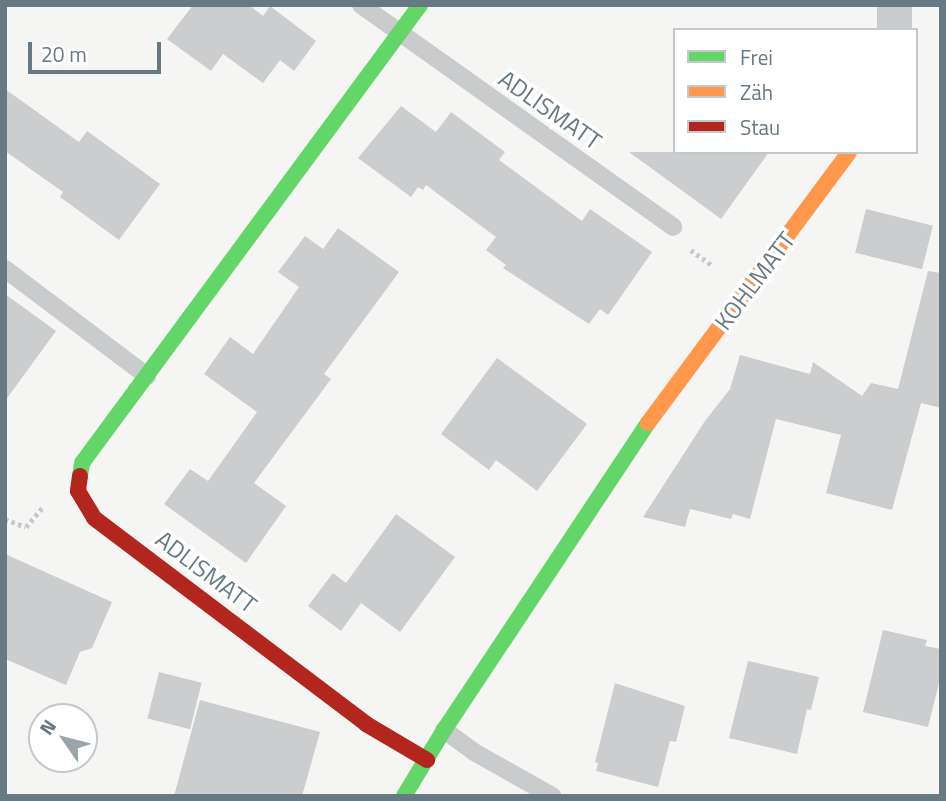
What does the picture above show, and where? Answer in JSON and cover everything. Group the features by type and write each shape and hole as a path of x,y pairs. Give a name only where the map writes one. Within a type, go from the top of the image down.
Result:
{"street":[{"path":"399,33 419,5"},
{"path":"894,5 894,28"},
{"name":"ADLISMATT","path":"399,33 82,463 78,491 94,518 366,724 427,760"},
{"name":"KOHLMATT","path":"444,730 658,408 748,291 848,154"},
{"path":"404,796 444,730"}],"lane":[{"name":"ADLISMATT","path":"362,5 673,227"},
{"path":"5,269 147,376"},
{"path":"444,730 474,752 552,796"}],"path":[{"path":"673,227 674,237 748,291"},
{"path":"5,519 26,527 35,517"}],"building":[{"path":"193,5 249,5 263,16 270,6 316,41 294,71 280,60 263,83 223,54 211,71 167,39"},
{"path":"5,89 79,142 87,131 160,184 119,240 60,197 63,192 5,151"},
{"path":"401,106 436,132 451,112 505,152 499,160 582,221 590,209 652,252 608,315 600,309 589,324 503,268 506,265 486,250 496,237 426,185 423,190 418,187 411,197 358,158"},
{"path":"629,152 768,154 721,219"},
{"path":"866,209 933,226 922,269 855,253"},
{"path":"338,228 399,272 324,374 331,379 254,483 286,506 246,563 164,504 190,469 208,481 257,412 204,374 230,337 253,354 299,287 278,272 305,236 323,249"},
{"path":"928,271 941,273 941,408 921,403 892,510 826,493 841,435 776,419 750,519 733,514 731,519 690,509 685,527 643,517 705,421 730,389 740,355 810,374 813,362 862,396 871,383 898,389"},
{"path":"5,294 56,331 5,401"},
{"path":"497,358 587,424 537,491 496,460 489,470 441,434"},
{"path":"396,514 455,557 400,632 361,603 341,631 308,606 333,573 346,583"},
{"path":"5,554 112,602 92,648 80,652 66,685 5,659"},
{"path":"883,630 927,640 925,646 941,649 941,675 928,727 863,712"},
{"path":"748,661 819,677 811,710 807,709 797,754 729,738"},
{"path":"159,672 202,683 190,729 147,719"},
{"path":"615,683 685,706 676,742 670,741 658,787 596,771 598,763 595,762"},
{"path":"200,700 320,732 302,796 174,796"}],"traffic: fast":[{"path":"80,476 82,463 420,5"},
{"path":"404,796 444,730 648,423"}],"traffic: slow":[{"path":"648,423 848,154"}],"traffic: jam":[{"path":"80,476 78,491 94,518 366,724 427,760"}]}
